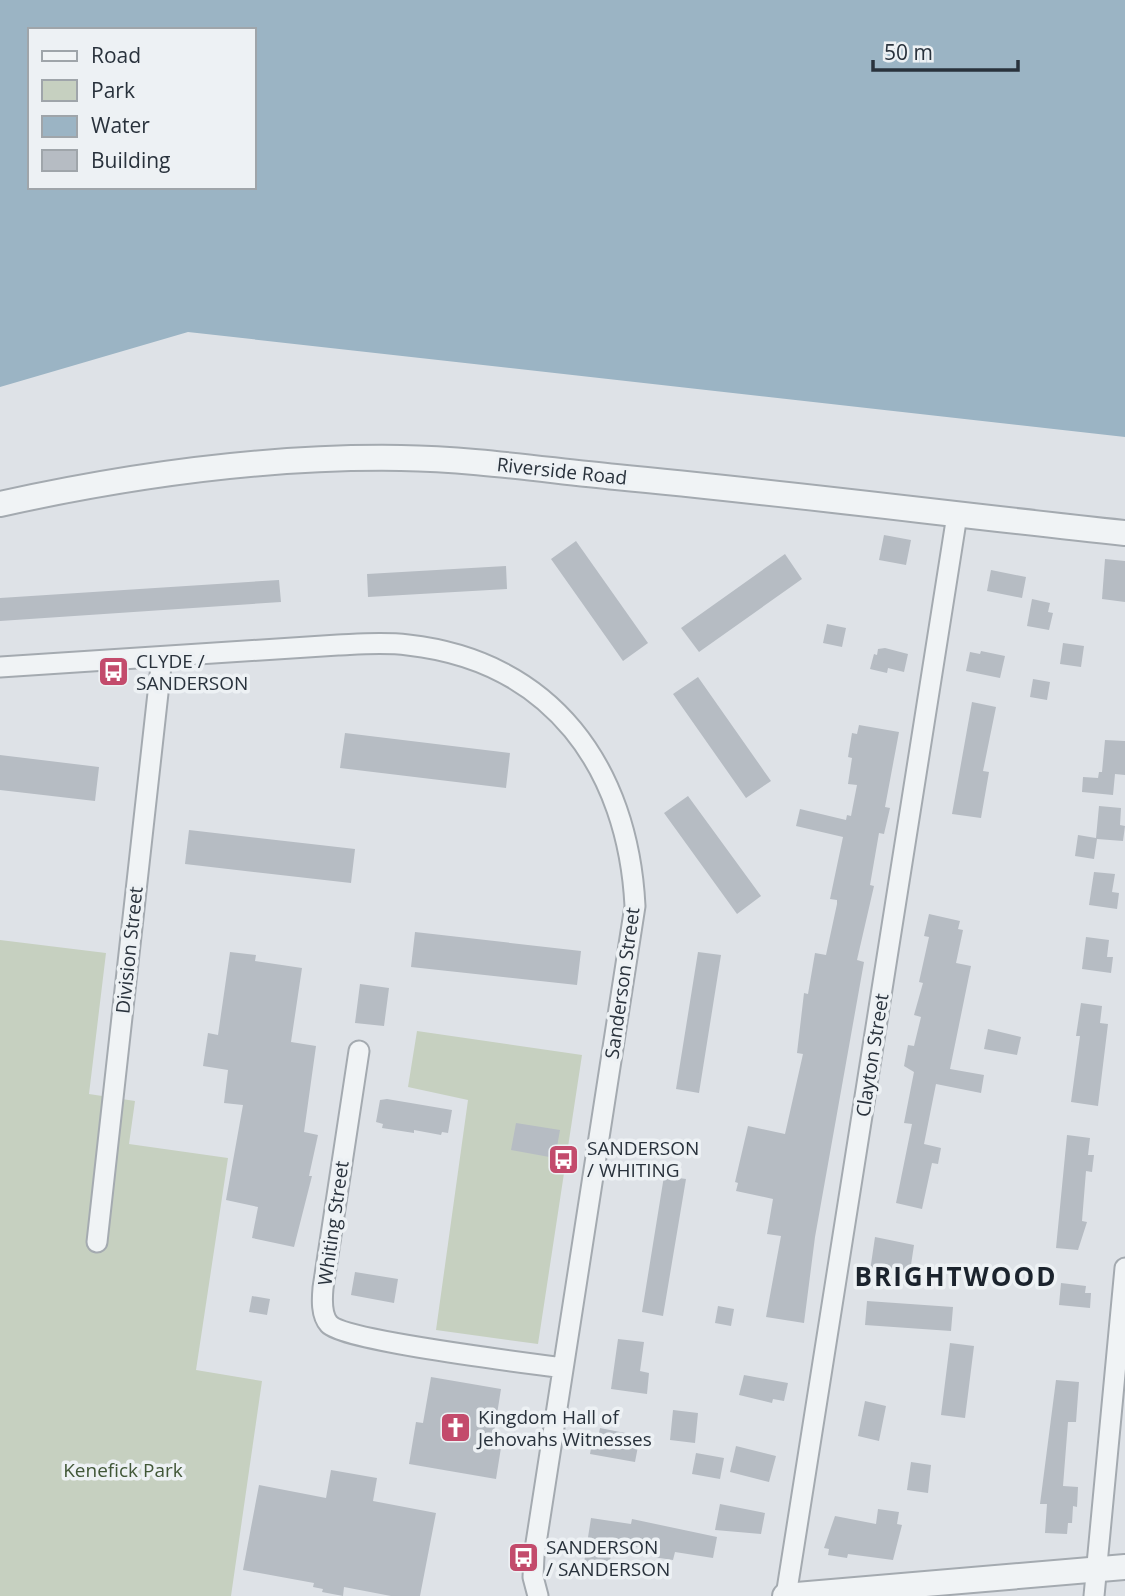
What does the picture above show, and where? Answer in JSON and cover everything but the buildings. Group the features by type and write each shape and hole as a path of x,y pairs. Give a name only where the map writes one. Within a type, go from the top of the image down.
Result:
{"street":[{"name":"Riverside Road","path":"0,504 75,488 220,467 293,461 401,458 495,463 1125,533"},
{"name":"Clayton Street","path":"786,1596 957,515"},
{"name":"Sanderson Street","path":"0,667 372,644 406,645 443,651 491,668 544,700 581,740 605,778 625,827 635,906 534,1556 533,1577 538,1596"},
{"name":"Division Street","path":"97,1242 162,657"},
{"name":"Whiting Street","path":"359,1051 323,1288 323,1308 329,1324 337,1329 374,1339 563,1368"},
{"path":"1094,1596 1125,1268"},
{"path":"786,1596 1125,1567"}],"green space":[{"name":"Kenefick Park","path":"0,940 106,953 89,1094 135,1101 129,1144 228,1158 196,1370 262,1381 231,1596 0,1596"},
{"path":"417,1031 582,1055 538,1344 436,1330 468,1100 408,1087"}],"water":[{"path":"0,0 1125,0 1125,437 188,332 0,387"}],"place":[{"name":"CLYDE / SANDERSON","path":"113,672"},
{"name":"SANDERSON / WHITING","path":"564,1159"},
{"name":"Kingdom Hall of Jehovahs Witnesses","path":"455,1428"},
{"name":"SANDERSON / SANDERSON","path":"523,1558"}],"district":[{"name":"BRIGHTWOOD","path":"956,1276"}]}
